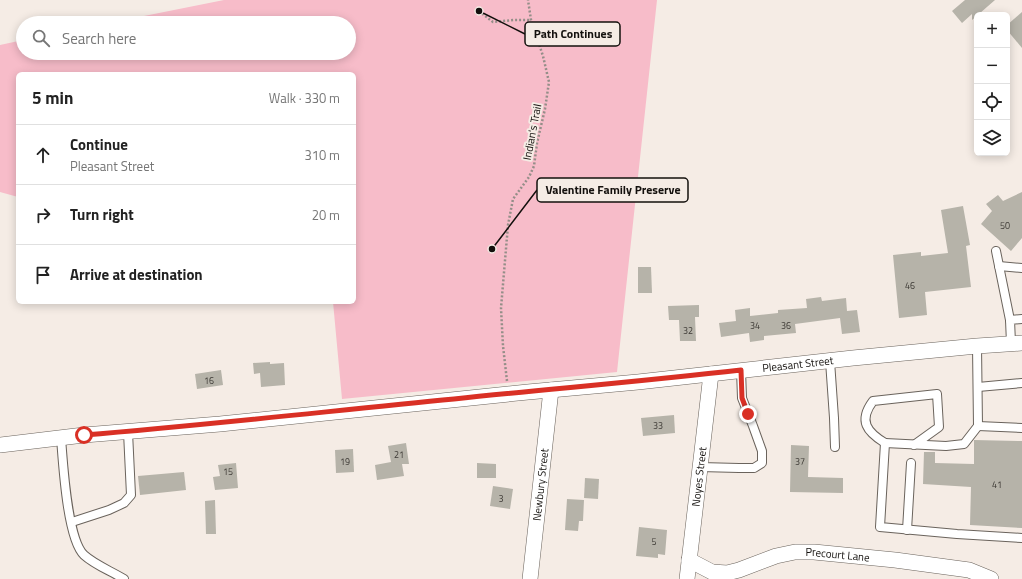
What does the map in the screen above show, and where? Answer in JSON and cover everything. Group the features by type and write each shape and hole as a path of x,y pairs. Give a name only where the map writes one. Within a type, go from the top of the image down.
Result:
{"street":[{"name":"Pleasant Street","path":"0,445 1016,343"},
{"name":"Noyes Street","path":"687,579 711,374"},
{"name":"Newbury Street","path":"530,579 551,390"},
{"name":"Precourt Lane","path":"689,560 712,572 727,573 776,556 795,552 814,552 895,560 969,570 991,579"}],"lane":[{"path":"996,251 1016,343"},
{"path":"999,266 1022,268"},
{"path":"1010,320 1022,319"},
{"path":"914,445 939,427 937,394 873,401 868,408 866,423 868,430 885,443 914,445 946,446 964,444 978,426 977,346"},
{"path":"830,361 834,418 834,447"},
{"path":"700,467 754,468 762,463 762,451 754,426 742,398 741,370"},
{"path":"978,387 1022,382"},
{"path":"978,426 1022,428"},
{"path":"72,522 109,510 124,503 131,495 128,432"},
{"path":"61,438 65,488 78,546 84,554 124,579"},
{"path":"885,443 880,527 1022,538"},
{"path":"907,530 911,463"}],"path":[{"name":"Indian's Trail","path":"507,383 502,346 501,308 508,225 512,199 529,177 534,166 549,82 543,56 531,20 528,0"},
{"path":"479,11 493,22 531,20"}],"shaded area":[{"path":"224,0 657,0 617,372 342,399 333,304 356,304 356,72 16,72 16,196 0,192 0,45 16,42 16,60 356,60 356,16 144,16"}],"building":[{"path":"965,0 995,0 981,12 974,12 974,18 972,20 972,14 962,23 952,11"},
{"path":"1022,12 1022,48 1010,34 1010,22"},
{"path":"1022,192 1022,238 1011,251 981,224 992,211 986,204 998,195 1003,201"},
{"path":"963,206 970,245 966,246 971,287 925,292 927,315 899,318 893,255 921,252 921,256 948,253 941,210"},
{"path":"638,267 651,267 652,293 638,293"},
{"path":"821,297 822,301 846,298 847,311 857,310 860,332 842,334 840,318 795,324 796,333 764,336 764,340 750,342 749,333 721,337 719,323 736,321 735,310 750,308 750,316 778,313 778,310 807,308 806,299"},
{"path":"699,305 699,317 695,317 696,341 680,341 679,320 669,320 668,306"},
{"path":"270,362 270,364 284,363 285,385 261,387 260,373 254,374 253,363"},
{"path":"221,370 223,385 197,389 195,374"},
{"path":"674,415 675,433 643,436 641,418"},
{"path":"974,440 1022,441 1022,528 970,525 971,487 923,484 924,452 935,452 935,463 974,464"},
{"path":"406,443 409,464 402,464 404,476 377,480 375,465 391,462 388,446"},
{"path":"791,445 809,446 808,477 843,478 843,493 790,492"},
{"path":"353,449 354,472 336,473 335,450"},
{"path":"236,463 238,488 215,490 213,477 220,476 218,465"},
{"path":"477,463 496,464 496,478 477,478"},
{"path":"184,472 186,490 140,495 138,476"},
{"path":"585,478 599,479 598,499 584,498"},
{"path":"493,486 513,489 510,509 490,506"},
{"path":"567,499 584,500 583,521 579,521 578,531 565,530"},
{"path":"215,500 216,534 206,534 205,501"},
{"path":"639,527 667,530 665,555 658,554 658,558 636,556"}],"place":[{"name":"Path Continues","path":"479,11"},
{"name":"Valentine Family Preserve","path":"492,249"}],"route":[{"path":"84,435 220,424 366,408 638,382 741,370 742,398 748,414"}]}
